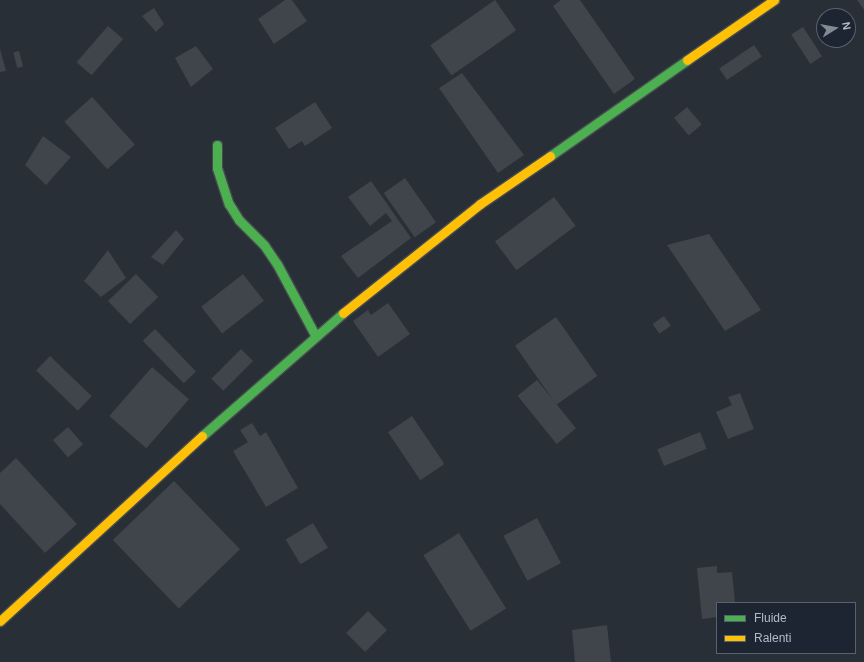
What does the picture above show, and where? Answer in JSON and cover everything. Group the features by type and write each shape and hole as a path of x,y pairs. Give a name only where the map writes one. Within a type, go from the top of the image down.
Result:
{"street":[{"path":"0,621 40,582 315,335 480,204 774,0"},
{"path":"217,145 217,168 229,204 239,220 264,245 277,264 315,335"}],"building":[{"path":"285,0 292,0 307,21 274,44 258,19"},
{"path":"495,0 516,30 452,76 430,45"},
{"path":"561,0 580,0 635,79 614,94 553,6"},
{"path":"857,0 864,0 864,10"},
{"path":"154,8 164,24 156,32 142,16"},
{"path":"108,26 123,39 92,75 77,62"},
{"path":"803,27 822,56 810,64 791,35"},
{"path":"754,45 762,57 727,80 719,68"},
{"path":"196,46 213,69 191,87 175,58"},
{"path":"0,49 6,71 0,72"},
{"path":"19,51 23,66 17,68 13,53"},
{"path":"462,73 524,155 498,173 439,88"},
{"path":"92,97 135,145 107,169 65,122"},
{"path":"315,102 332,128 305,146 302,141 289,149 275,128"},
{"path":"687,107 702,125 689,136 674,118"},
{"path":"43,136 71,157 46,185 25,165"},
{"path":"405,178 436,222 415,237 384,193"},
{"path":"371,181 411,238 358,278 341,256 392,221 386,213 370,226 348,197"},
{"path":"554,197 576,226 517,270 495,242"},
{"path":"176,230 184,239 163,265 151,257"},
{"path":"709,234 761,310 725,331 667,245"},
{"path":"108,250 126,278 101,297 84,281"},
{"path":"136,274 158,297 130,324 108,301"},
{"path":"243,274 264,301 222,333 201,307"},
{"path":"388,303 410,334 378,357 353,321 368,310 371,315"},
{"path":"664,316 671,326 659,334 653,324"},
{"path":"556,317 597,376 556,405 515,346"},
{"path":"155,329 196,371 184,383 143,341"},
{"path":"241,349 253,361 223,391 211,379"},
{"path":"50,356 92,396 78,411 36,370"},
{"path":"152,367 189,399 146,448 109,416"},
{"path":"537,380 576,428 557,444 518,396"},
{"path":"740,393 754,429 728,439 716,412 732,405 728,397"},
{"path":"412,416 444,464 420,480 388,432"},
{"path":"252,423 260,436 266,432 298,488 266,507 233,451 248,442 240,430"},
{"path":"68,427 83,444 68,457 53,440"},
{"path":"700,432 707,449 664,466 657,449"},
{"path":"16,458 77,524 45,553 0,504 0,473"},
{"path":"174,481 240,549 179,608 113,540"},
{"path":"537,518 561,563 527,581 503,536"},
{"path":"313,523 328,548 301,564 286,539"},
{"path":"459,533 506,608 471,631 423,555"},
{"path":"717,566 717,573 732,572 735,602 716,602 716,617 702,619 697,568"},
{"path":"368,611 387,630 365,652 346,633"},
{"path":"607,625 611,662 575,662 572,630"}],"traffic: fast":[{"path":"550,156 687,60"},
{"path":"217,145 217,168 229,204 239,220 264,245 277,264 315,335"},
{"path":"202,436 343,313"}],"traffic: slow":[{"path":"687,60 774,0"},
{"path":"343,313 480,204 550,156"},
{"path":"0,621 202,436"}]}
